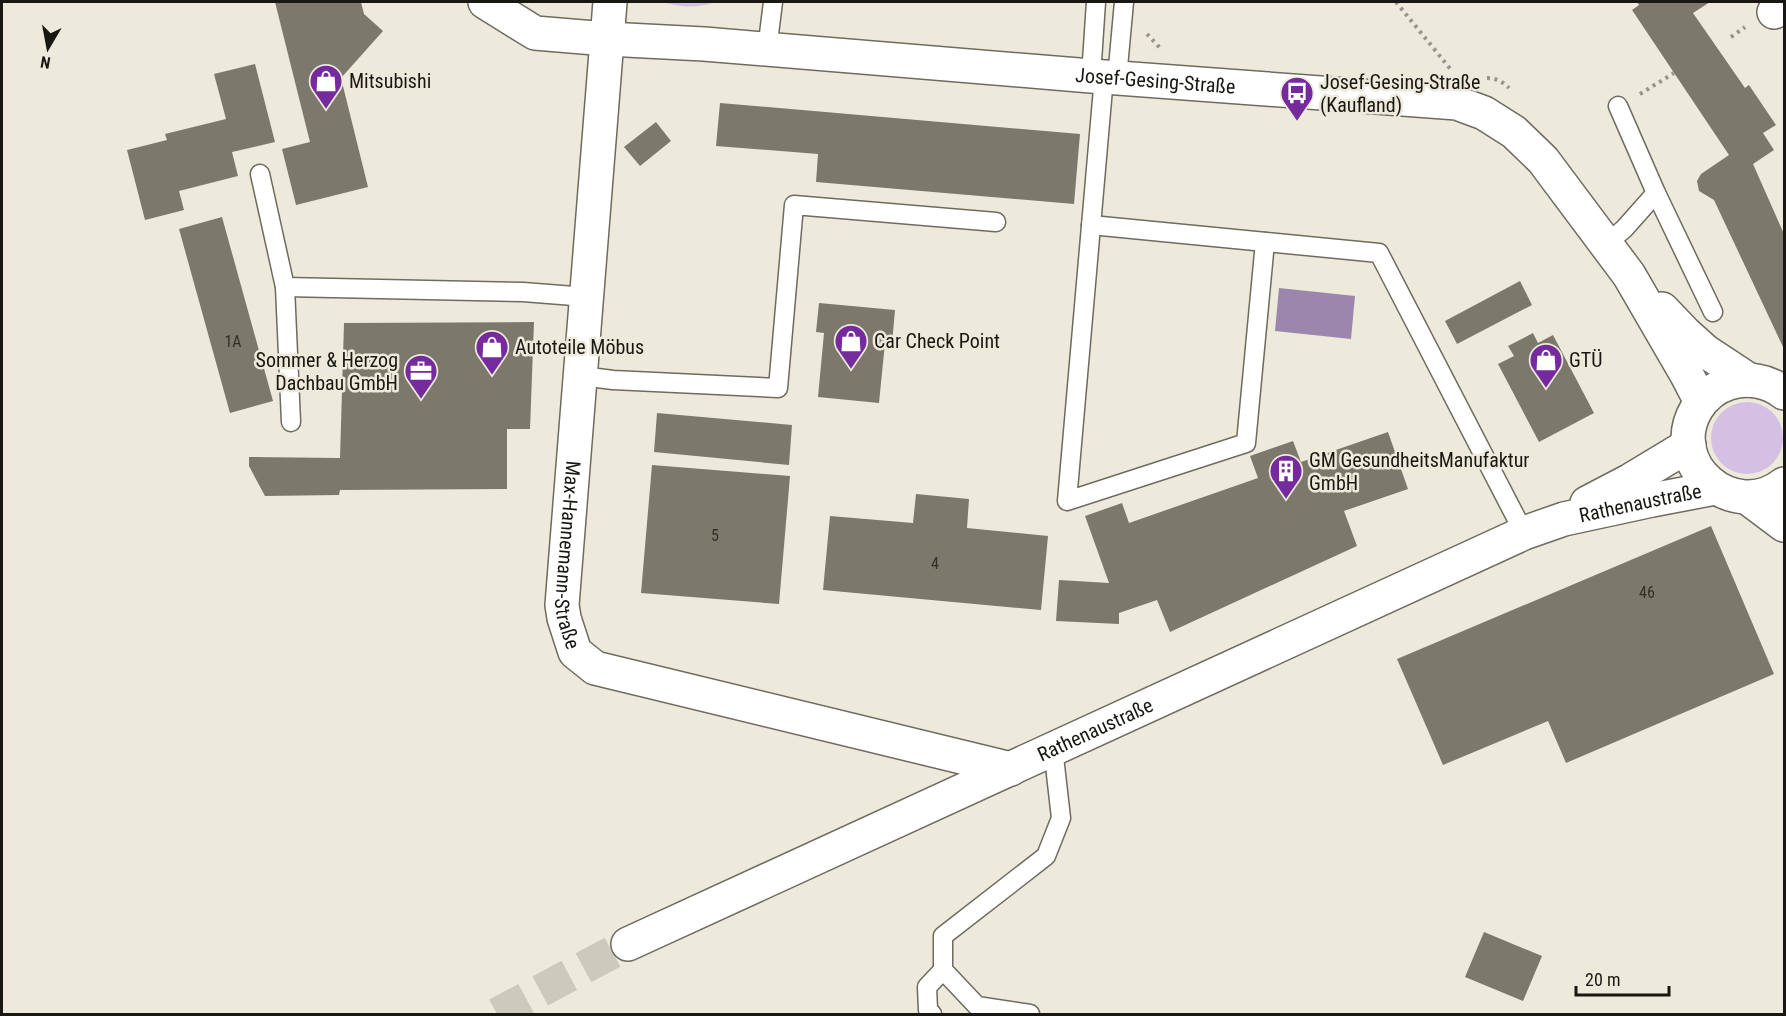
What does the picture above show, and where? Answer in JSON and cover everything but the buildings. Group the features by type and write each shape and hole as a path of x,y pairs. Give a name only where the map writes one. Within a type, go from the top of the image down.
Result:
{"street":[{"name":"Josef-Gesing-Straße","path":"485,2 536,33 1457,103 1484,113 1514,132 1543,160 1629,275 1701,402"},
{"name":"Max-Hannemann-Straße","path":"610,2 562,605 575,652 595,668 1011,769"},
{"name":"Josef-Gesing-Straße","path":"1629,275 1705,351 1749,380"},
{"path":"1785,393 1763,382 1749,380 1722,385 1701,402 1690,424 1689,445 1693,462 1702,477 1715,488 1731,495 1749,498 1763,496 1778,490 1785,484"},
{"name":"Rathenaustraße","path":"1564,519 1591,500 1689,445"},
{"name":"Rathenaustraße","path":"628,944 1524,533 1564,519 1715,488"},
{"path":"1749,498 1785,525"}],"lane":[{"path":"767,50 773,2"},
{"path":"1096,2 1104,77"},
{"path":"1124,2 1104,77 1067,501 1246,443 1265,242"},
{"path":"1618,106 1656,193 1713,312"},
{"path":"260,174 285,287 291,422"},
{"path":"1606,244 1624,230 1656,193"},
{"path":"581,376 613,380 778,388 795,205 996,222"},
{"path":"1091,225 1379,253 1524,533"},
{"path":"285,287 523,292 587,297"},
{"path":"932,1014 928,1010 927,987 943,970 943,936 1046,856 1060,818 1053,748"},
{"path":"943,970 977,1006 1030,1014"}],"path":[{"path":"1396,2 1456,75 1444,75"},
{"path":"1731,37 1769,14"},
{"path":"1146,24 1147,34 1160,49 1168,50"},
{"path":"1646,92 1674,73"},
{"path":"1484,78 1493,78 1506,85 1514,94"}],"shaded area":[{"path":"661,2 716,2 702,6 688,6"},
{"path":"1279,288 1355,296 1351,339 1275,331"},
{"path":"1747,402 1767,408 1777,418 1783,438 1777,458 1767,468 1747,474 1727,468 1717,458 1711,438 1717,418 1727,408"}],"tunnel":[{"path":"497,1014 628,944"}],"place":[{"name":"Mitsubishi","path":"326,110"},
{"name":"Josef-Gesing-Straße (Kaufland)","path":"1297,122"},
{"name":"Car Check Point","path":"851,370"},
{"name":"Autoteile Möbus","path":"492,376"},
{"name":"GTÜ","path":"1546,389"},
{"name":"Sommer & Herzog Dachbau GmbH","path":"421,400"},
{"name":"GM GesundheitsManufaktur GmbH","path":"1286,500"}]}
